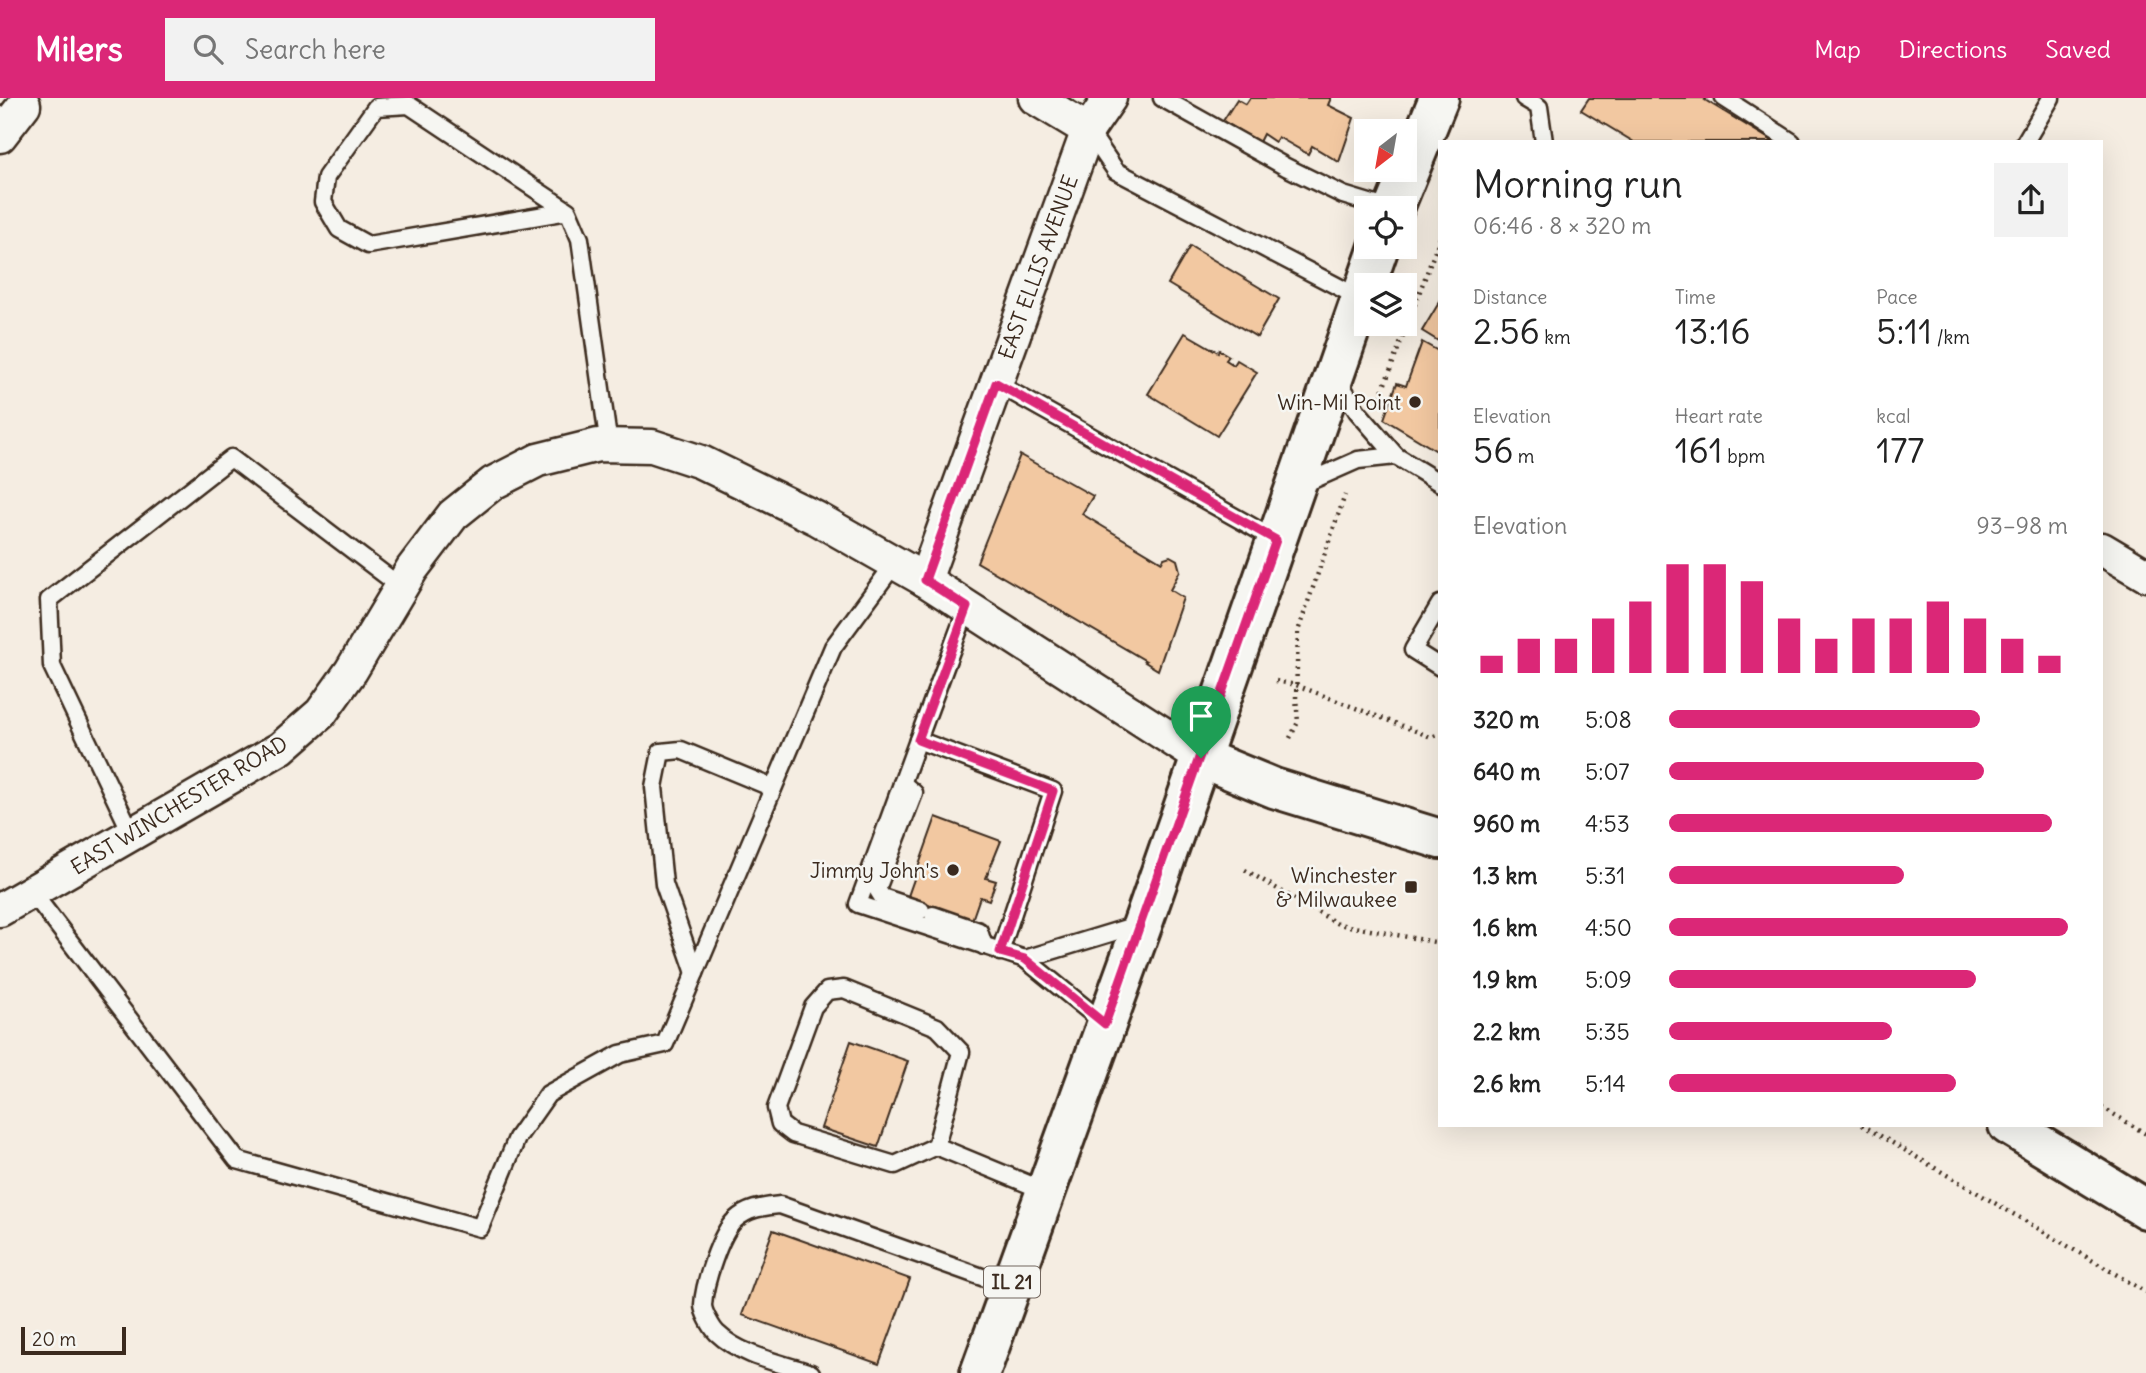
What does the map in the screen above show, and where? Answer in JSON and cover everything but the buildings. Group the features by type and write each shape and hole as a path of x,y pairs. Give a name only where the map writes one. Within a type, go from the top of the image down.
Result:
{"main road":[{"path":"1401,196 1431,145 1439,98"},
{"name":"IL 21","path":"980,1373 1143,923 1354,315"},
{"path":"1201,758 1274,788 1438,838"},
{"path":"2011,1127 2146,1209"}],"street":[{"path":"1035,98 1088,130"},
{"name":"EAST ELLIS AVENUE","path":"925,580 1088,130 1110,98"},
{"path":"0,136 24,105"},
{"name":"EAST WINCHESTER ROAD","path":"0,910 281,748 321,713 351,671 412,569 453,515 494,483 538,460 598,445 652,446 701,462 816,518 925,580 1201,758"},
{"path":"2103,550 2146,575"}],"lane":[{"path":"1524,98 1539,107 1544,140"},
{"path":"1724,98 1789,140"},
{"path":"2026,140 2051,98"},
{"path":"1166,99 1298,173 1354,198"},
{"path":"568,211 368,245 339,229 323,202 326,177 376,107 409,105 568,211 580,239 609,446"},
{"path":"1088,130 1116,170 1354,295"},
{"path":"1334,373 1357,411 1396,456 1438,482"},
{"path":"996,383 1276,540"},
{"path":"1294,488 1358,460 1396,456"},
{"path":"132,834 52,666 49,600 231,458 401,587"},
{"path":"32,892 237,1160 480,1228 517,1138 548,1094 620,1054 665,1044 833,647 895,563"},
{"path":"967,607 858,904 1025,959 1105,1024"},
{"path":"1438,607 1413,650 1438,666"},
{"path":"918,740 1053,791 1000,952"},
{"path":"695,973 664,884 654,787 661,752 681,750 773,788"},
{"path":"902,783 914,793 877,889 882,897 979,931 984,946"},
{"path":"1025,959 1143,923"},
{"path":"936,1146 961,1052 937,1027 844,989 827,991 813,1007 776,1108 780,1124 793,1134 895,1165 936,1146 1045,1191"},
{"path":"811,1373 737,1348 715,1332 702,1307 721,1241 734,1221 755,1208 780,1205 1010,1287"}],"path":[{"path":"1276,681 1296,685 1431,737 1438,735"},
{"path":"1245,870 1338,924 1438,943"},
{"path":"2103,1108 2146,1134"},
{"path":"1865,1127 2146,1292"}],"place":[{"name":"Win-Mil Point","path":"1415,402"},
{"name":"Jimmy John's","path":"953,870"},
{"name":"Winchester & Milwaukee","path":"1411,887"}],"route":[{"path":"996,383 1276,540 1201,758 1105,1024 1025,959 1000,952 1053,791 918,740 967,607 925,580 996,383"}]}
